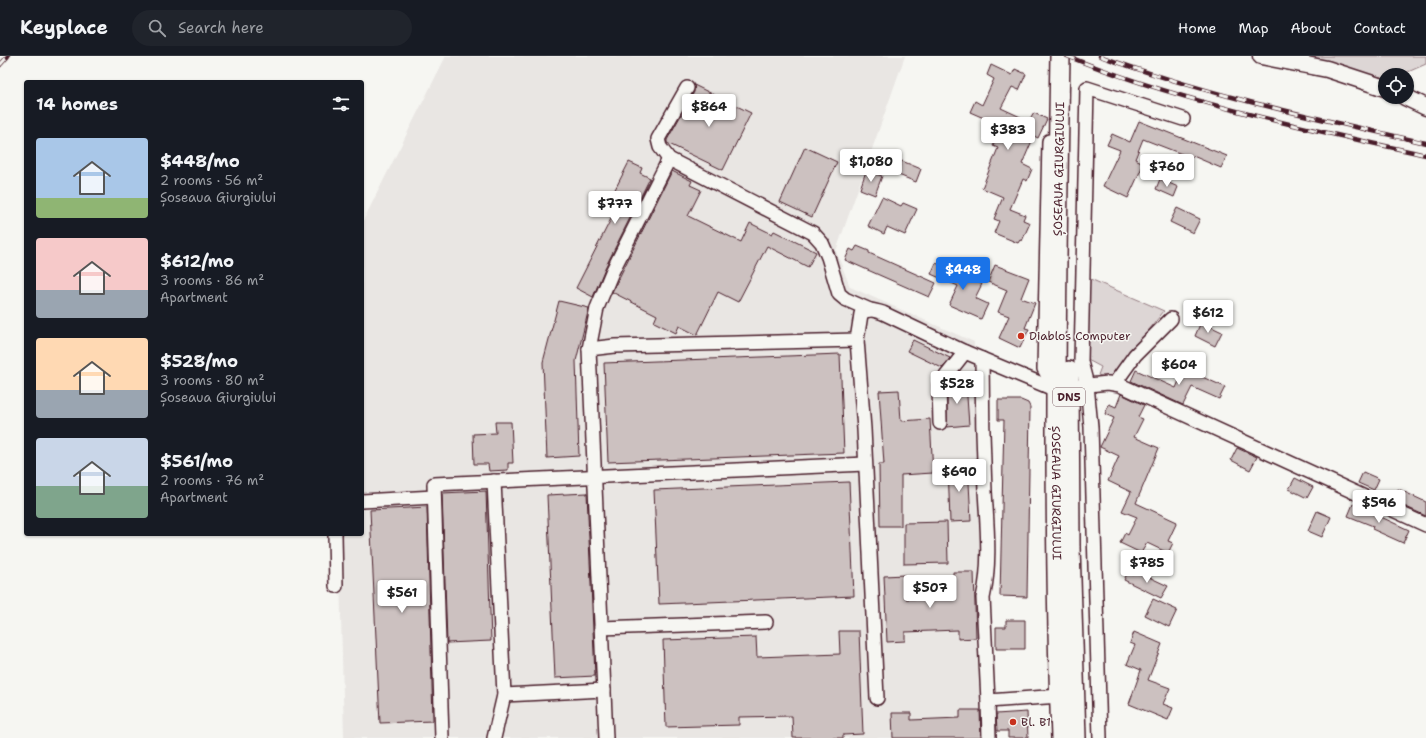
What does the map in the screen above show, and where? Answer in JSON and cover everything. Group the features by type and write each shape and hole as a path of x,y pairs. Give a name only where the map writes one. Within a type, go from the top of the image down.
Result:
{"highway":[{"name":"ȘOSEAUA GIURGIULUI","path":"1060,56 1071,388 1056,549 1061,738"},
{"name":"ȘOSEAUA GIURGIULUI","path":"1073,56 1070,547 1076,738"}],"main road":[{"path":"1261,56 1327,70 1378,86"},
{"path":"1414,101 1426,107"}],"street":[{"path":"1051,76 1044,369 1071,388 1091,427 1100,738"},
{"path":"687,88 658,139 660,147 669,158 812,233 822,243 828,257 839,294 846,299 870,310 883,313 982,359 1071,388 1115,383 1426,525"},
{"path":"1071,388 1081,362 1087,88 1183,119"},
{"path":"606,738 589,349 598,308 612,272 669,158"},
{"path":"870,310 865,310 861,314 857,340 866,464 877,698"},
{"path":"1115,383 1135,355 1171,319"},
{"path":"589,349 615,346 857,340"},
{"path":"940,423 939,385 965,352"},
{"path":"982,359 982,423 987,540 986,578 983,598 989,738"},
{"path":"442,738 434,484 866,464"},
{"path":"494,481 504,695 494,738"},
{"path":"364,501 434,497"},
{"path":"335,536 336,586"},
{"path":"601,628 766,622"},
{"path":"504,695 604,690"},
{"path":"988,701 1060,696"}],"shaded area":[{"path":"446,56 905,56 836,251 850,287 974,342 987,738 344,738 339,536 364,536 364,219"},
{"path":"1287,56 1426,56 1426,64 1414,69 1414,68 1378,68 1378,76"},
{"path":"1088,278 1164,311 1110,379 1098,375 1101,367 1086,359"}],"building":[{"path":"991,65 1012,75 1015,69 1026,74 1019,90 1012,87 1001,108 1029,121 1034,113 1047,119 1038,138 1034,136 1022,164 1032,169 1027,181 1023,179 1010,209 1025,215 1023,220 1030,223 1022,241 1020,240 1018,243 994,233 999,221 994,219 1003,197 982,188 998,148 993,146 1002,126 970,112 975,101 982,105 994,79 987,75"},
{"path":"694,85 751,113 723,170 667,143 667,140 694,92"},
{"path":"1139,121 1227,156 1221,168 1193,156 1192,158 1143,139 1135,159 1144,163 1128,198 1103,186 1120,150 1107,145 1112,134 1130,142"},
{"path":"805,147 837,162 812,217 780,202"},
{"path":"902,161 921,169 916,182 896,174"},
{"path":"629,162 642,168 640,173 650,178 605,268 593,297 576,288 614,213 605,209"},
{"path":"672,171 692,181 690,185 701,190 688,216 741,242 750,223 772,234 774,231 816,252 808,267 767,246 738,302 718,292 697,335 679,326 676,333 654,322 657,315 612,292"},
{"path":"866,171 882,176 875,195 860,189"},
{"path":"1160,179 1178,187 1174,197 1156,189"},
{"path":"882,197 901,206 903,203 917,209 905,235 887,227 884,234 868,226"},
{"path":"1177,208 1200,219 1193,233 1170,222"},
{"path":"857,246 869,251 869,253 936,283 929,297 845,260 850,249 854,251"},
{"path":"936,263 982,284 975,298 988,304 981,319 949,305 958,286 931,274"},
{"path":"995,265 1029,278 1021,298 1035,303 1025,328 1029,329 1020,348 999,338 1009,316 998,312 1007,290 988,282"},
{"path":"559,301 589,308 576,361 579,456 547,458 543,362"},
{"path":"1201,322 1222,332 1215,346 1195,336"},
{"path":"913,340 950,358 942,368 907,351"},
{"path":"840,354 844,453 608,462 604,363"},
{"path":"1184,369 1225,387 1219,399 1192,387 1183,405 1131,381 1136,370 1176,388"},
{"path":"966,383 969,425 947,427 947,388 950,384"},
{"path":"899,390 901,421 930,419 933,473 901,475 901,526 880,526 879,464 884,464 879,391"},
{"path":"1121,394 1144,405 1138,417 1143,419 1134,437 1159,448 1136,503 1177,522 1168,541 1173,543 1168,553 1147,543 1141,553 1120,543 1125,533 1128,535 1137,517 1122,511 1131,492 1108,481 1119,456 1100,447 1114,418 1105,414 1109,404 1116,407"},
{"path":"998,400 1021,400 1028,403 1030,407 1027,597 1000,596 1004,420 998,420"},
{"path":"495,422 511,422 513,463 508,463 508,470 489,471 488,464 474,464 473,434 496,433"},
{"path":"1237,448 1257,457 1250,470 1231,460"},
{"path":"968,464 971,521 950,522 948,465"},
{"path":"1363,472 1379,479 1374,490 1358,483"},
{"path":"1295,478 1313,487 1307,498 1289,489"},
{"path":"849,482 854,596 659,604 654,490"},
{"path":"1398,489 1426,502 1426,516 1393,501"},
{"path":"486,491 491,641 447,643 442,493"},
{"path":"587,493 595,676 555,678 547,495"},
{"path":"1353,504 1409,530 1403,543 1372,529 1373,526 1348,516"},
{"path":"427,507 433,721 380,723 370,510"},
{"path":"1317,511 1331,517 1322,537 1308,531"},
{"path":"947,522 948,563 904,564 904,523"},
{"path":"1136,571 1168,586 1161,598 1124,580 1128,572 1134,575"},
{"path":"953,572 974,572 976,638 958,639 958,630 905,632 905,641 887,642 884,576 905,575 906,599 954,598"},
{"path":"1153,599 1177,610 1169,627 1145,615"},
{"path":"1006,620 1025,620 1025,649 996,649 996,627 1006,627"},
{"path":"839,631 859,631 863,734 843,735 843,738 793,738 792,716 739,717 739,725 666,727 663,640 756,637 757,657 840,654"},
{"path":"1134,632 1162,644 1148,680 1170,688 1163,704 1173,708 1168,720 1129,704 1141,670 1127,664 1135,645 1130,643"},
{"path":"960,710 980,710 981,738 893,738 892,713 911,713 911,720 960,718"},
{"name":"Bl. B1","path":"1027,712 1028,738 1008,738 1008,731 997,731 996,714"}],"railway":[{"path":"0,65 8,56"},
{"path":"1067,56 1155,88 1200,101 1290,124 1426,155"},
{"path":"1100,56 1180,83 1262,105 1426,143"}],"place":[{"name":"Diablos Computer","path":"1021,336"},
{"name":"Bl. B1","path":"1013,722"}]}
